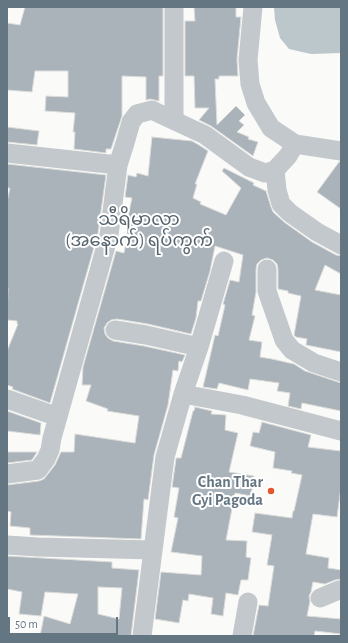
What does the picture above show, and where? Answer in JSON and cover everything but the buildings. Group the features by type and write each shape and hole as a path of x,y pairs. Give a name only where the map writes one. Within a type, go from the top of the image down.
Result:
{"street":[{"path":"174,7 174,120"},
{"path":"253,7 248,60 250,84 256,103 271,128 295,144 341,151"},
{"path":"7,474 38,470 46,459 50,450 109,235 118,165 131,122 137,114 152,110 174,120 205,135 249,167 264,173 275,170 288,156 295,144"},
{"path":"7,153 118,165"},
{"path":"275,170 277,190 281,204 290,213 317,232 341,246"},
{"path":"142,636 165,457 224,261"},
{"path":"267,270 268,291 284,340 292,350 314,363 341,372"},
{"path":"115,330 146,335 199,347"},
{"path":"183,394 242,405 341,431"},
{"path":"7,399 58,417"},
{"path":"7,545 153,550"},
{"path":"320,598 341,590"},
{"path":"242,636 248,602"}],"shaded area":[{"path":"274,7 341,7 341,53 311,54 289,49 280,38 275,20"}],"place":[{"name":"Chan Thar Gyi Pagoda","path":"271,491"}],"district":[{"name":"သီရိမာလာ (အနောက်) ရပ်ကွက်","path":"139,230"}]}
